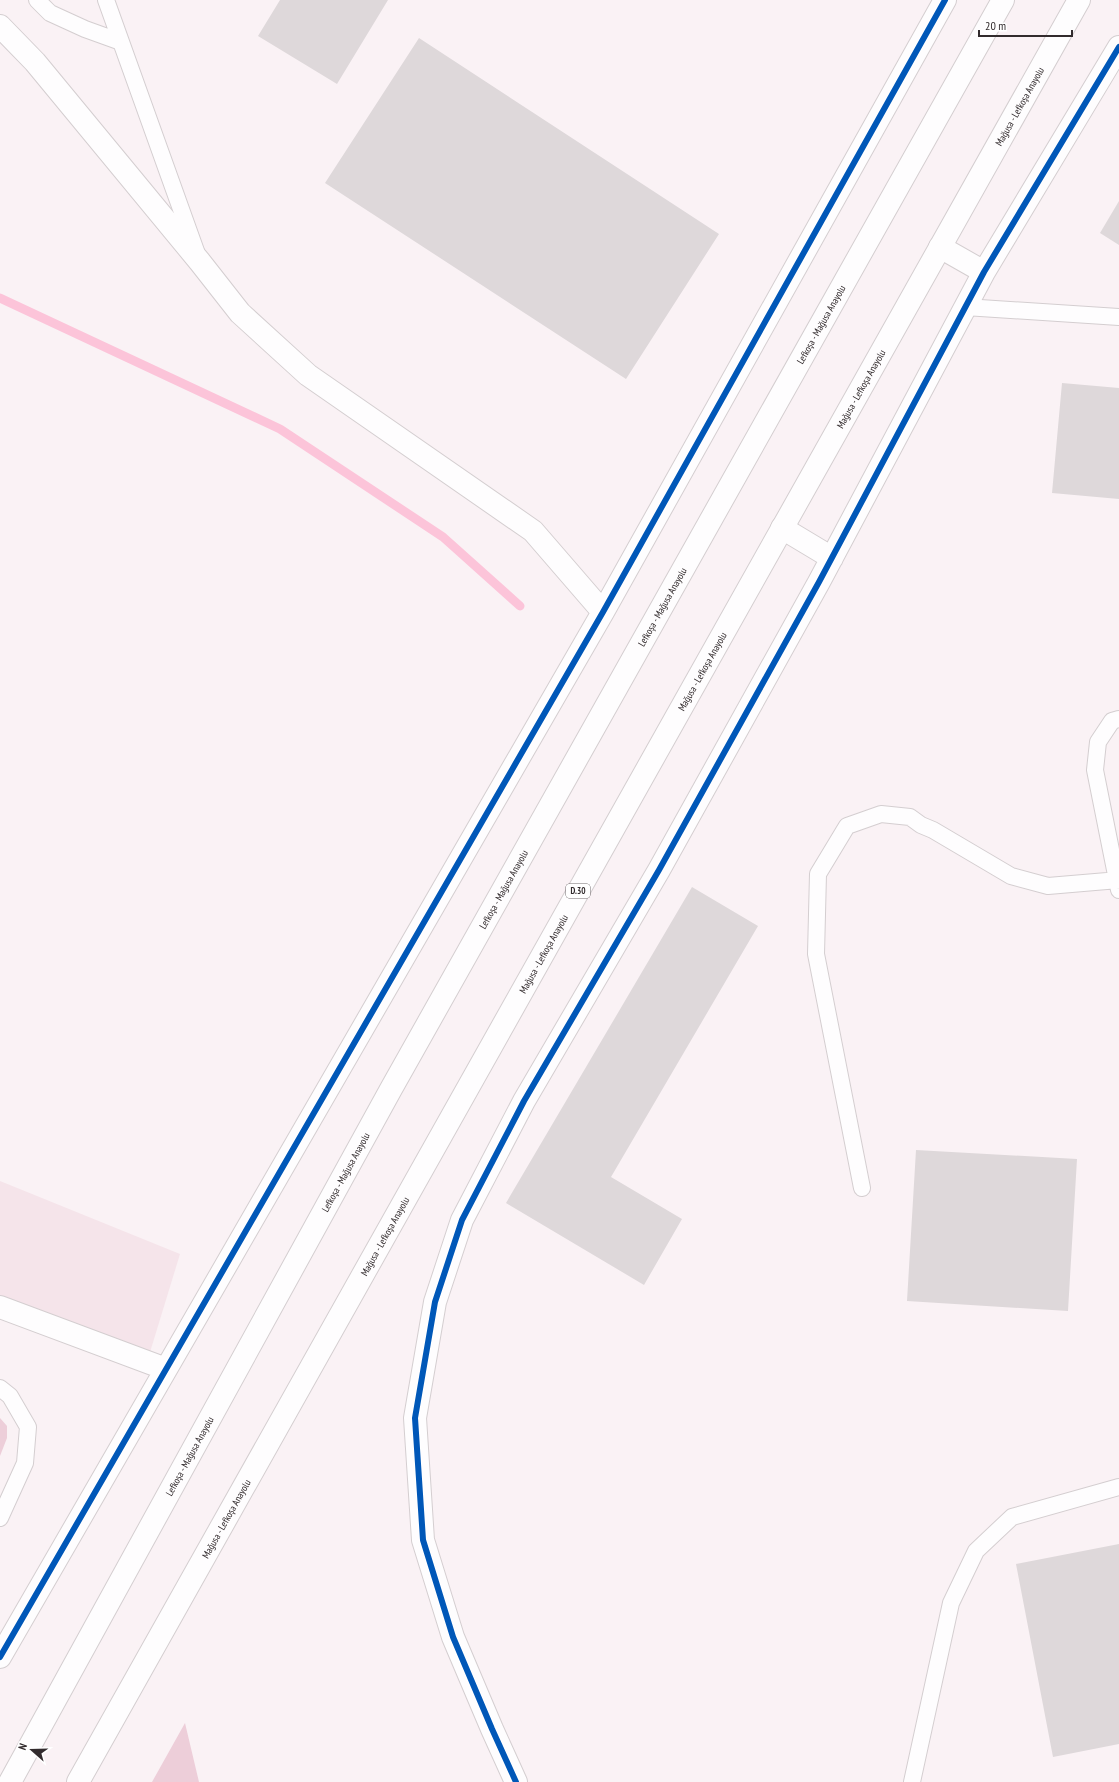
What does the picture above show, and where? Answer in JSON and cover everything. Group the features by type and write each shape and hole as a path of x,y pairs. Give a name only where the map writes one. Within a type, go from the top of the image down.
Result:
{"main road":[{"path":"0,1657 602,612 945,0"},
{"name":"Lefkoşa - Mağusa Anayolu","path":"10,1782 391,1090 1003,0"},
{"name":"Mağusa - Lefkoşa Anayolu","path":"78,1782 1079,0"},
{"path":"0,26 35,62 200,262 240,313 308,375 533,531 602,612"},
{"path":"516,1782 453,1637 423,1540 415,1418 435,1302 462,1220 524,1101 659,870 832,558 984,272 1119,47"},
{"path":"940,247 984,272"},
{"path":"782,528 832,558"},
{"path":"0,1307 166,1369"}],"lane":[{"path":"37,0 50,13 85,29 121,42"},
{"path":"106,0 200,262"},
{"path":"965,307 1119,317"},
{"path":"862,1188 816,954 818,874 847,826 881,814 910,817 921,825 933,830 1011,876 1048,886 1118,884 1095,770 1098,742 1112,721 1119,719"},
{"path":"0,1388 10,1396 28,1427 24,1463 0,1518"},
{"path":"912,1782 951,1603 976,1551 1012,1517 1119,1487"}],"shaded area":[{"path":"0,1181 180,1254 147,1362 0,1314"},
{"path":"0,1418 7,1426 7,1438 0,1456"},
{"path":"185,1723 199,1782 152,1782"}],"building":[{"path":"280,0 388,0 337,84 258,36"},
{"path":"419,38 719,234 626,379 325,183"},
{"path":"1119,201 1119,245 1100,233"},
{"path":"1062,383 1119,388 1119,499 1052,493"},
{"path":"692,887 758,926 611,1177 682,1219 644,1285 506,1203"},
{"path":"916,1150 1077,1159 1068,1311 907,1301"},
{"path":"1119,1544 1119,1744 1053,1757 1016,1564"}],"waterway":[{"path":"0,298 280,429 443,537 520,606"}],"cycle path":[{"path":"0,1657 603,612 945,0"},
{"path":"516,1782 453,1637 423,1540 415,1418 435,1302 462,1220 524,1101 659,870 819,582 984,272 1119,47"}]}
